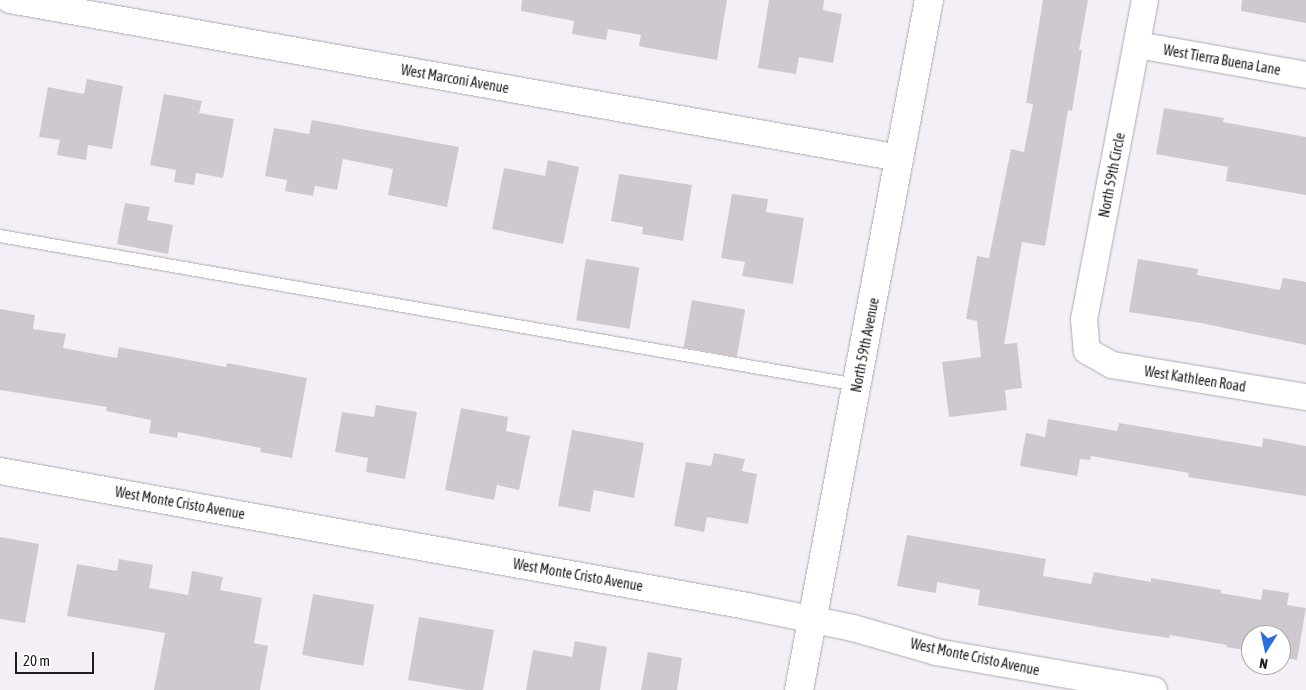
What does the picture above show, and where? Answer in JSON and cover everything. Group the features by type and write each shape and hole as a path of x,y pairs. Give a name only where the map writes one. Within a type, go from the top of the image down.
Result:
{"main road":[{"name":"North 59th Avenue","path":"800,690 929,0"}],"street":[{"name":"West Marconi Avenue","path":"10,0 900,158"},
{"name":"North 59th Circle","path":"1087,351 1084,319 1138,45 1145,0"},
{"name":"West Tierra Buena Lane","path":"1138,45 1306,75"},
{"name":"West Kathleen Road","path":"1087,351 1112,365 1306,397"},
{"name":"West Monte Cristo Avenue","path":"0,471 812,619 936,652 1154,690"}],"lane":[{"path":"0,236 857,385"}],"building":[{"path":"522,0 727,0 717,60 639,46 641,35 608,29 606,40 572,34 574,21 521,11"},
{"path":"769,0 824,0 823,10 842,14 833,63 799,57 796,74 758,68"},
{"path":"1043,0 1088,0 1079,50 1082,50 1072,111 1068,110 1045,246 1022,242 1004,344 1017,343 1022,388 1005,390 1007,410 949,417 942,362 981,357 977,321 966,319 977,256 989,258 1011,149 1024,152 1033,104 1026,103"},
{"path":"1242,0 1306,0 1306,23 1241,11"},
{"path":"87,79 123,86 112,149 88,145 86,160 57,155 60,140 39,137 48,87 84,94"},
{"path":"164,94 202,101 199,113 234,119 223,178 196,173 194,185 174,182 176,170 150,165"},
{"path":"1164,108 1224,118 1223,122 1306,137 1306,195 1226,181 1228,167 1156,154"},
{"path":"312,120 459,147 447,207 388,195 393,169 343,159 337,190 315,186 313,196 285,191 287,180 265,176 274,128 309,134"},
{"path":"548,160 579,167 563,244 492,229 504,168 545,176"},
{"path":"619,174 692,185 683,241 642,234 643,227 611,221"},
{"path":"732,194 768,199 766,212 804,218 793,284 742,276 745,262 721,258"},
{"path":"125,203 150,207 147,220 173,225 168,254 117,244"},
{"path":"586,259 639,267 630,329 576,320"},
{"path":"1138,259 1198,269 1197,275 1280,290 1283,278 1306,282 1306,345 1201,323 1129,312"},
{"path":"692,300 745,309 737,357 684,347"},
{"path":"0,309 35,315 33,329 66,334 63,348 117,358 119,347 226,367 227,363 307,378 292,458 260,452 261,448 178,432 177,438 149,433 151,420 106,411 107,407 0,390"},
{"path":"376,405 417,412 405,479 366,472 368,458 335,452 342,412 374,417"},
{"path":"461,408 508,417 506,431 530,436 519,490 497,485 494,500 445,490"},
{"path":"1048,419 1117,431 1119,423 1262,447 1263,438 1306,446 1306,496 1188,477 1189,473 1091,456 1090,460 1080,459 1077,476 1020,466 1026,433 1045,437"},
{"path":"572,430 644,443 634,498 594,490 590,512 558,506"},
{"path":"714,453 745,459 742,471 757,474 748,524 707,517 704,532 674,526 686,462 711,466"},
{"path":"907,535 1046,559 1043,576 1091,584 1094,572 1151,582 1151,578 1221,590 1220,593 1261,600 1263,589 1289,593 1287,605 1306,608 1297,660 1291,659 1291,625 1241,625 1241,649 1226,647 1227,645 1170,635 1169,638 1121,631 978,605 980,590 937,582 936,593 897,586"},
{"path":"0,537 39,544 25,623 0,619"},
{"path":"119,559 153,565 149,588 188,595 192,571 223,577 220,590 262,598 254,643 268,646 260,690 154,690 165,633 67,616 77,564 117,571"},
{"path":"313,594 374,605 363,666 302,655"},
{"path":"419,617 494,630 483,690 466,690 408,680"},
{"path":"575,641 607,647 600,690 526,690 533,650 572,657"},
{"path":"648,652 682,658 677,690 641,690"}]}
